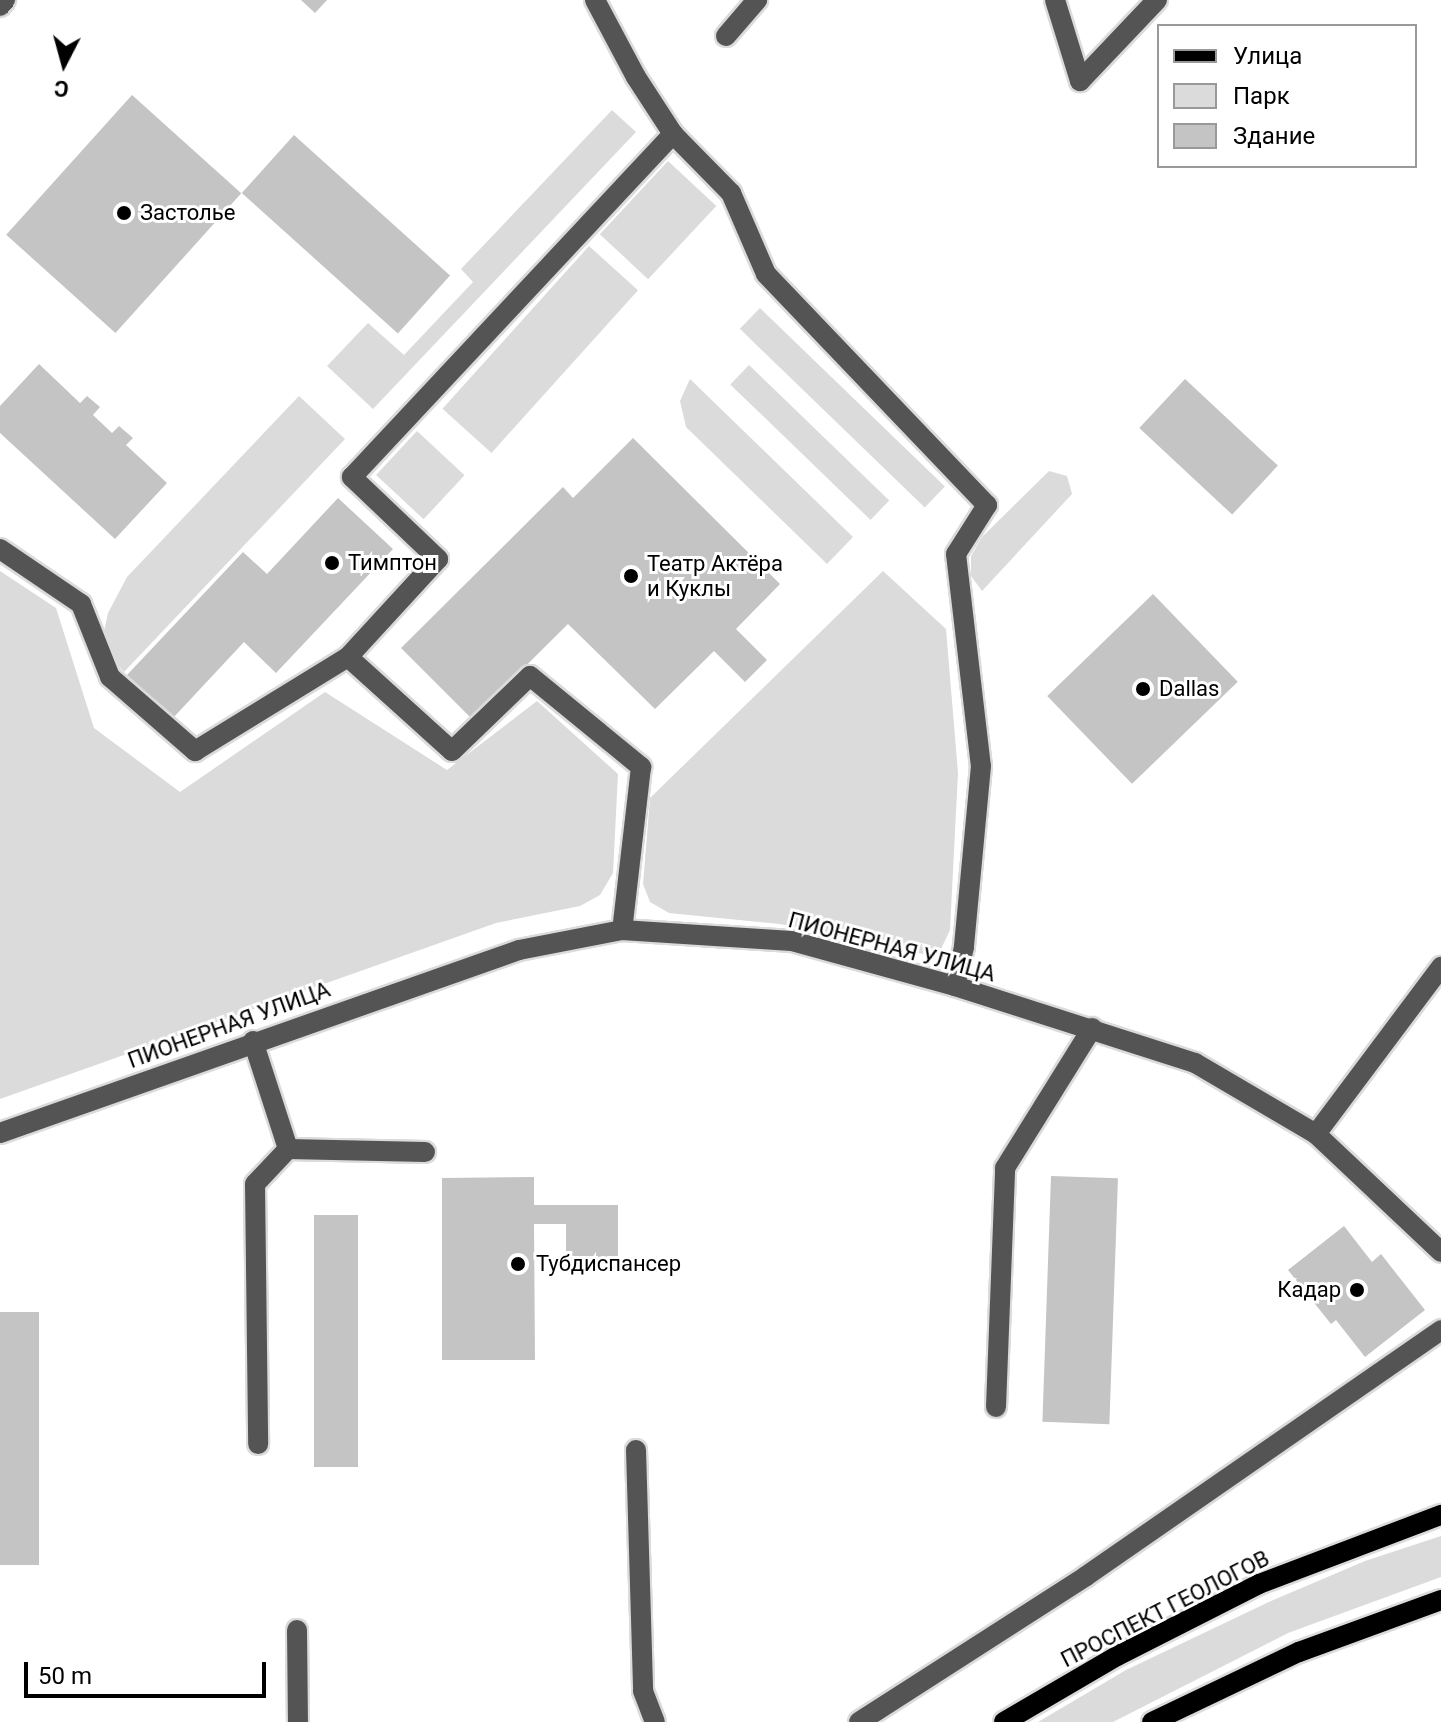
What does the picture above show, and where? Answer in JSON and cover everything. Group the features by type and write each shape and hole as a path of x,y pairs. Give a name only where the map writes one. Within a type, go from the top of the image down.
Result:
{"main road":[{"name":"ПРОСПЕКТ ГЕОЛОГОВ","path":"1004,1722 1117,1656 1259,1584 1441,1515"},
{"path":"1152,1722 1299,1652 1441,1600"}],"street":[{"path":"0,6 5,0"},
{"path":"595,0 636,77 673,134 731,193 766,274 987,505 956,554 981,766 964,947 955,986"},
{"path":"726,36 757,0"},
{"path":"1055,0 1080,81 1157,0"},
{"path":"0,549 81,604 110,677 195,751 348,657 438,559 352,477 673,134"},
{"path":"348,657 452,751 530,676 641,767 622,930"},
{"name":"ПИОНЕРНАЯ УЛИЦА","path":"0,1133 253,1041 519,950 622,930 792,941 955,986 1195,1063 1316,1134 1441,1252"},
{"path":"1316,1134 1441,967"},
{"path":"996,1407 1005,1168 1092,1028"},
{"path":"253,1041 288,1149"},
{"path":"258,1444 255,1184 288,1149 425,1152"},
{"path":"859,1722 1086,1576 1441,1330"},
{"path":"636,1450 643,1691 655,1722"},
{"path":"297,1630 298,1722"}],"green space":[{"path":"612,110 636,132 373,409 327,366 368,323 404,355 473,282 461,269"},
{"path":"668,161 716,206 648,279 600,234"},
{"path":"589,246 638,290 492,453 442,409"},
{"path":"760,308 945,487 925,507 740,329"},
{"path":"749,365 889,500 871,520 730,384"},
{"path":"690,379 853,537 827,564 686,427 680,401"},
{"path":"299,396 345,439 124,672 110,656 104,631 108,613 127,577"},
{"path":"417,431 465,475 424,519 376,475"},
{"path":"1049,471 1067,476 1072,494 982,591 971,576 971,556 982,537"},
{"path":"0,571 56,608 94,728 180,792 325,692 447,770 537,701 618,774 613,873 600,895 580,906 496,923 0,1099"},
{"path":"883,571 946,629 958,773 950,930 940,951 923,954 780,924 669,913 650,902 643,884 650,798"},
{"path":"1441,1536 1441,1577 1288,1633 1113,1722 1038,1722 1126,1670 1271,1601 1365,1561"}],"building":[{"path":"301,0 327,0 315,13"},
{"name":"Застолье","path":"132,95 241,193 115,333 6,235"},
{"path":"294,135 450,276 398,333 242,193"},
{"path":"39,364 80,403 87,396 100,407 93,415 112,433 119,426 133,438 126,445 167,483 115,539 0,433 0,406"},
{"path":"1185,379 1278,466 1232,515 1139,428"},
{"name":"Театр Актёра и Куклы","path":"633,438 780,584 736,629 767,660 745,682 714,651 655,709 568,624 472,719 401,648 563,487 573,498"},
{"path":"338,498 393,549 276,673 244,642 173,718 127,675 243,552 267,574"},
{"name":"Dallas","path":"1153,594 1238,682 1132,784 1047,696"},
{"path":"1051,1176 1118,1178 1109,1424 1042,1422"},
{"path":"534,1177 534,1205 618,1205 618,1269 566,1269 566,1224 534,1224 535,1360 442,1360 442,1178"},
{"path":"314,1215 358,1215 358,1467 314,1467"},
{"name":"Кадар","path":"1344,1226 1372,1262 1381,1254 1425,1310 1365,1357 1336,1320 1331,1324 1288,1270"},
{"path":"0,1312 39,1312 39,1565 0,1565"}],"place":[{"name":"Застолье","path":"124,213"},
{"name":"Тимптон","path":"332,563"},
{"name":"Театр Актёра и Куклы","path":"631,576"},
{"name":"Dallas","path":"1143,689"},
{"name":"Тубдиспансер","path":"518,1264"},
{"name":"Кадар","path":"1357,1290"}]}
